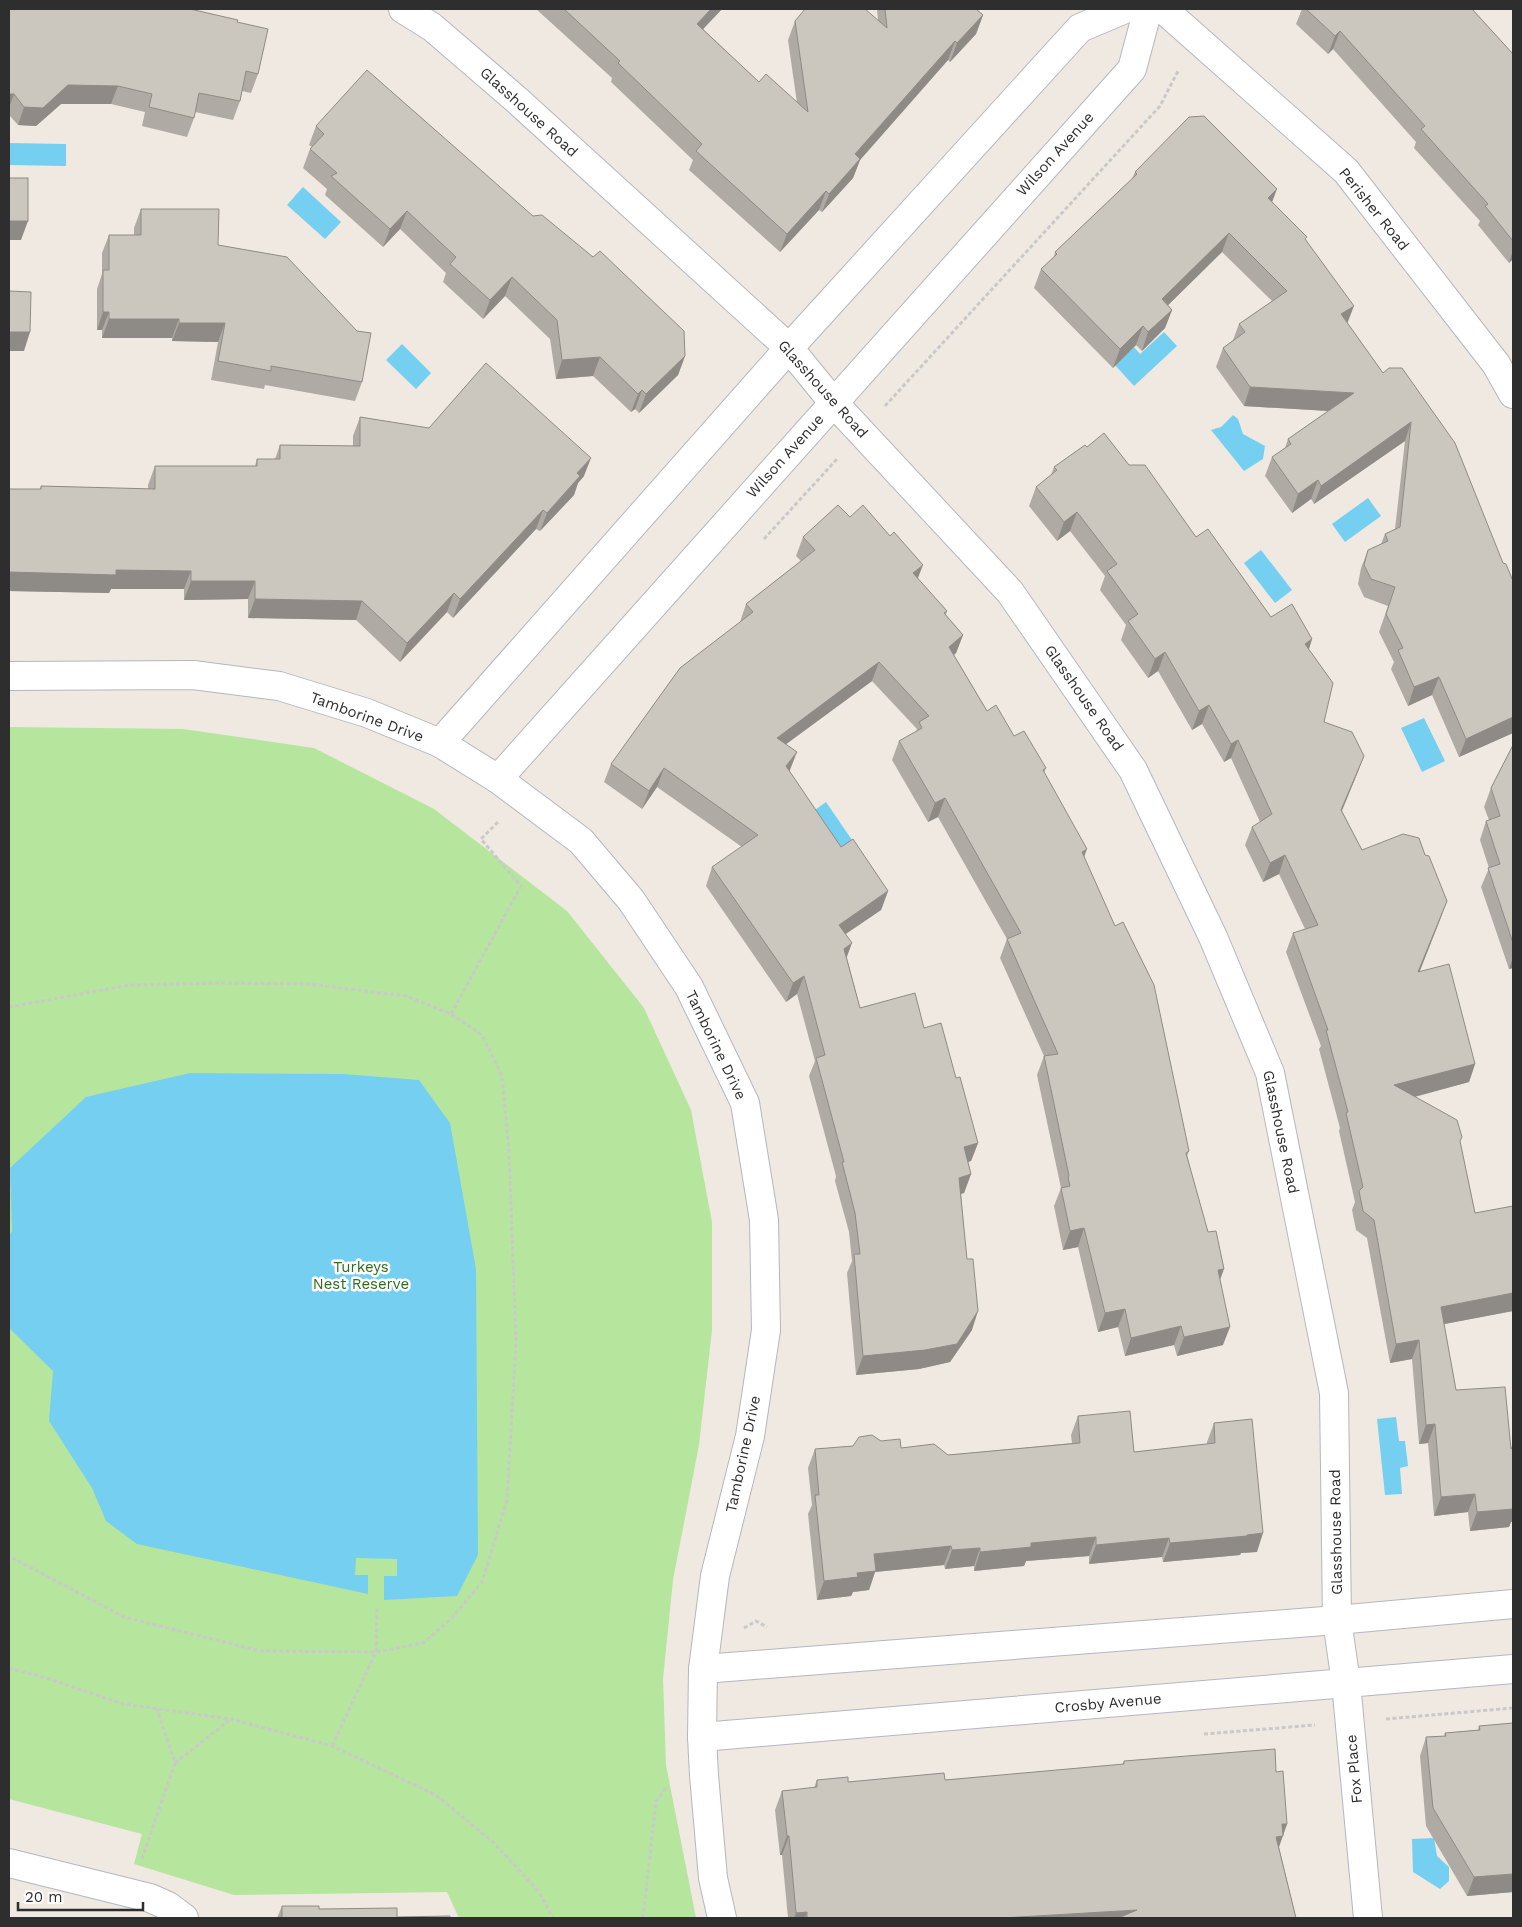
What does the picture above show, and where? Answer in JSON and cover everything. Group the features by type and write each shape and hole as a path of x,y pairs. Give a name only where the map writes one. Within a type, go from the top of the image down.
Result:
{"street":[{"name":"Glasshouse Road","path":"403,9 432,27 496,83 789,348 833,402 1010,592 1133,770 1213,937 1270,1073 1334,1393 1337,1620"},
{"path":"440,743 789,348 1080,28 1125,9"},
{"name":"Wilson Avenue","path":"498,778 1132,69 1148,9"},
{"name":"Perisher Road","path":"1163,9 1346,172 1496,364 1513,394"},
{"name":"Tamborine Drive","path":"9,676 194,675 279,686 367,713 440,743 498,778 581,841 631,900 689,987 746,1103 764,1220 766,1330 750,1436 715,1576 703,1669 702,1737 704,1775 713,1878 722,1918"},
{"path":"703,1669 1337,1620 1513,1604"},
{"name":"Fox Place","path":"1337,1620 1346,1683 1368,1918"},
{"name":"Crosby Avenue","path":"702,1737 1513,1669"},
{"path":"9,1863 130,1892 168,1906 184,1918"}],"path":[{"path":"451,1014 521,886 480,839 487,832"},
{"path":"9,1007 130,985 219,983 309,984 406,996 451,1014 482,1035 502,1076 509,1151 516,1341 507,1500 482,1582 451,1619 423,1643 376,1652 260,1651 124,1617 9,1556"},
{"path":"332,1746 376,1652 377,1608"},
{"path":"9,1668 46,1678 123,1704 231,1719 332,1746 436,1795 494,1843 539,1892 553,1918"},
{"path":"156,1709 175,1763"},
{"path":"130,1892 175,1763 231,1719"},
{"path":"643,1918 656,1801 678,1774 704,1775"}],"green space":[{"name":"Turkeys Nest Reserve","path":"9,727 183,729 314,748 434,809 567,911 644,1008 691,1110 712,1222 712,1330 699,1445 673,1580 663,1679 666,1765 696,1918 459,1918 447,1892 234,1895 134,1864 142,1834 9,1799"}],"water":[{"path":"9,143 66,144 66,166 9,165"},
{"path":"303,187 341,222 325,239 287,205"},
{"path":"1164,332 1177,346 1134,386 1115,365 1134,347 1140,354"},
{"path":"402,344 431,373 416,389 386,360"},
{"path":"1233,415 1238,419 1243,434 1265,446 1263,459 1244,471 1211,430 1221,427"},
{"path":"1368,498 1381,516 1345,542 1332,524"},
{"path":"1261,550 1292,590 1275,603 1244,563"},
{"path":"1424,718 1445,761 1422,772 1401,728"},
{"path":"826,802 854,843 835,856 808,815"},
{"path":"190,1073 343,1074 419,1080 450,1123 476,1269 478,1555 457,1596 384,1600 384,1576 397,1576 397,1559 356,1558 355,1575 368,1575 368,1594 137,1544 106,1521 92,1488 49,1421 53,1371 9,1328 9,1236 12,1231 10,1168 86,1097"},
{"path":"1396,1417 1399,1441 1405,1441 1408,1466 1400,1468 1402,1494 1385,1495 1377,1419"},
{"path":"1434,1838 1437,1856 1449,1867 1449,1881 1440,1889 1413,1872 1412,1839"}],"building":[{"path":"9,9 190,9 268,29 258,74 246,71 240,101 199,93 194,118 149,107 152,94 118,86 68,85 43,108 24,107 14,94 9,94"},
{"path":"564,9 711,9 697,24 759,82 766,74 808,112 795,21 805,9 865,9 887,28 885,9 976,9 983,15 957,43 955,41 855,154 860,159 829,194 826,191 787,234 696,151 702,144 618,63 620,61"},
{"path":"1306,9 1472,9 1513,54 1513,241 1485,206 1488,204 1421,129 1425,126 1340,31 1335,36"},
{"path":"367,70 533,216 542,215 593,257 600,251 684,331 685,356 646,394 642,390 638,394 600,357 562,360 557,320 512,277 490,300 450,264 456,257 407,211 390,229 331,176 337,173 310,149 324,134 316,126"},
{"path":"1204,116 1277,189 1268,198 1307,237 1305,239 1354,306 1341,314 1383,373 1389,368 1402,368 1455,443 1503,563 1506,564 1513,581 1513,717 1466,739 1439,677 1414,687 1398,650 1403,648 1386,614 1395,587 1371,579 1364,565 1368,550 1388,541 1385,534 1400,527 1411,422 1321,486 1318,480 1298,494 1272,457 1291,444 1288,439 1354,393 1250,387 1223,348 1245,332 1239,324 1287,291 1229,233 1162,299 1172,310 1148,332 1143,326 1120,349 1041,269 1057,254 1055,252 1137,174 1135,172 1189,117"},
{"path":"9,178 28,178 28,221 9,221"},
{"path":"141,209 219,209 218,245 287,257 357,331 371,333 362,382 271,366 271,371 218,361 225,323 179,323 179,319 109,319 109,312 103,312 103,270 109,270 109,235 141,235"},
{"path":"9,291 31,292 30,332 9,332"},
{"path":"486,363 591,458 577,473 580,476 547,513 543,510 460,599 454,593 407,643 362,601 255,599 255,581 191,581 191,571 116,570 116,575 9,572 9,489 41,489 41,486 155,489 155,466 257,466 257,459 280,459 280,445 360,446 360,417 429,428"},
{"path":"1104,433 1129,465 1145,465 1196,537 1208,529 1271,617 1292,604 1312,639 1305,644 1333,683 1324,722 1352,732 1364,756 1341,810 1362,850 1403,834 1419,838 1425,855 1429,856 1447,901 1418,972 1449,964 1475,1064 1394,1085 1457,1120 1462,1137 1460,1141 1475,1213 1513,1206 1513,1293 1441,1307 1456,1390 1505,1387 1511,1449 1513,1445 1513,1509 1477,1512 1475,1494 1441,1497 1435,1424 1426,1425 1419,1340 1396,1344 1374,1220 1363,1211 1359,1191 1363,1187 1346,1113 1348,1112 1326,1030 1328,1030 1293,933 1318,925 1285,855 1270,863 1252,827 1272,814 1238,740 1231,744 1209,705 1199,711 1165,652 1155,659 1128,621 1138,614 1107,571 1117,564 1077,512 1064,522 1036,487 1057,470 1054,467 1085,445 1087,447"},
{"path":"838,505 850,517 863,505 890,536 894,532 923,565 913,573 947,611 944,613 963,635 949,647 987,711 996,705 1014,736 1024,731 1046,768 1043,770 1087,849 1082,852 1115,926 1123,922 1154,985 1189,1151 1186,1153 1208,1232 1216,1231 1224,1269 1218,1270 1230,1327 1184,1337 1181,1326 1131,1338 1125,1309 1105,1313 1084,1228 1070,1231 1061,1188 1070,1186 1069,1176 1044,1056 1058,1054 1007,939 1021,933 945,798 935,803 899,741 922,728 919,722 929,716 879,662 777,738 797,752 786,766 841,847 853,839 888,891 839,925 852,943 844,949 860,1008 915,993 924,1028 941,1023 956,1078 960,1077 978,1143 964,1147 971,1174 959,1178 967,1259 973,1259 978,1311 957,1344 925,1350 863,1356 854,1254 860,1254 855,1213 842,1162 844,1162 816,1058 825,1055 804,976 793,983 712,867 758,835 664,768 649,791 611,764 680,668 753,612 746,604 815,550 803,537"},
{"path":"1513,745 1513,943 1488,868 1500,864 1486,821 1500,816 1491,788"},
{"path":"1130,1411 1134,1452 1215,1443 1214,1423 1252,1419 1263,1533 1170,1543 1169,1538 1096,1545 1096,1537 1031,1543 1031,1547 980,1552 980,1548 952,1550 951,1546 874,1554 876,1571 857,1573 858,1577 824,1581 815,1495 819,1495 815,1449 853,1446 859,1437 872,1435 881,1441 900,1439 901,1448 934,1444 948,1455 1080,1443 1078,1416"},
{"path":"1513,1723 1513,1874 1474,1877 1433,1808 1426,1737 1446,1736 1445,1733 1480,1730 1479,1726"},
{"path":"1275,1749 1276,1772 1283,1771 1287,1824 1282,1824 1283,1836 1276,1837 1296,1918 1118,1918 1137,1910 1002,1918 807,1918 807,1912 796,1913 789,1836 787,1836 782,1791 817,1787 817,1780 848,1777 848,1782 944,1773 945,1780 1124,1764 1124,1761"},
{"path":"282,1906 319,1906 319,1909 397,1908 397,1917 450,1916 450,1918 282,1918"}]}
